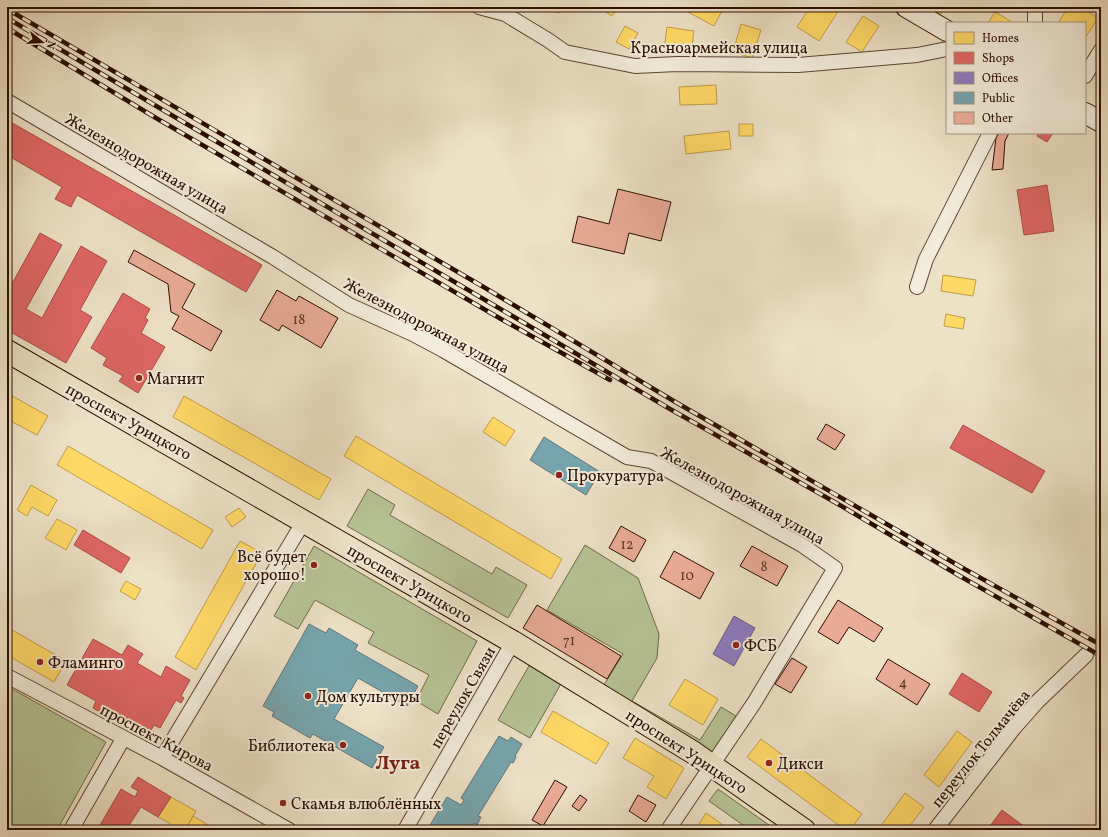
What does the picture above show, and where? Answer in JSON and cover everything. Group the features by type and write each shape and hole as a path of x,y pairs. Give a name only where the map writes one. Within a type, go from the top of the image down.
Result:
{"main road":[{"name":"проспект Урицкого","path":"7,351 513,642 712,765 804,830"}],"street":[{"name":"Красноармейская улица","path":"479,7 505,14 565,52 635,66 677,64 798,65 917,55 946,49"},
{"path":"906,7 946,30"},
{"path":"1035,7 1035,22"},
{"path":"1086,74 1101,50"},
{"name":"Железнодорожная улица","path":"7,101 274,257 349,306 413,334 443,350 627,458 651,461 684,478 802,545 836,568 754,703 712,765"},
{"path":"1086,114 1101,122"},
{"path":"917,287 926,258 989,134"},
{"path":"162,758 304,521"},
{"name":"переулок Связи","path":"405,830 513,642"},
{"name":"переулок Толмачёва","path":"935,830 1014,728 1037,702 1086,655"},
{"name":"проспект Кирова","path":"7,676 162,758 289,830"},
{"path":"71,830 124,738"},
{"path":"668,830 712,765"}],"green space":[{"path":"368,489 395,505 390,515 492,574 496,567 527,585 508,618 347,526"},
{"path":"585,545 638,578 659,634 657,658 632,701 700,740 721,707 736,716 708,761 604,685 623,654 547,610"},
{"path":"314,546 477,641 438,714 416,701 429,675 368,643 374,632 315,600 298,629 274,616"},
{"path":"530,664 562,682 530,738 498,720"},
{"path":"7,686 106,742 57,830 7,830"},
{"path":"718,789 776,830 750,830 709,801"}],"building: Homes":[{"path":"548,7 562,7 559,13"},
{"path":"598,7 618,7 612,16"},
{"path":"691,7 724,7 714,26 688,12"},
{"path":"810,7 841,7 819,41 797,27"},
{"path":"929,7 945,7 940,15"},
{"path":"1068,7 1081,7 1098,18 1086,36 1086,22 1059,22"},
{"path":"995,12 1012,22 989,22"},
{"path":"863,16 879,26 862,52 846,42"},
{"path":"741,24 761,30 752,58 733,52"},
{"path":"625,26 638,33 629,49 616,42"},
{"path":"667,27 694,31 691,53 664,49"},
{"path":"716,85 717,104 680,105 679,87"},
{"path":"739,124 753,124 753,136 739,136"},
{"path":"729,131 731,149 686,154 684,136"},
{"path":"943,275 976,280 973,296 941,291"},
{"path":"946,314 965,318 963,329 944,326"},
{"path":"7,393 48,416 37,435 7,419"},
{"path":"184,396 331,479 319,500 173,417"},
{"path":"493,417 515,431 505,446 483,432"},
{"path":"356,436 562,559 551,579 344,456"},
{"path":"68,446 213,530 202,549 57,465"},
{"path":"31,485 57,500 48,516 32,507 27,516 17,510"},
{"path":"239,508 246,517 232,527 225,517"},
{"path":"57,519 77,530 66,550 45,538"},
{"path":"240,541 262,553 196,670 175,657"},
{"path":"126,581 141,589 135,600 120,591"},
{"path":"7,627 66,661 54,682 7,655"},
{"path":"685,679 718,699 703,725 669,705"},
{"path":"553,711 609,743 596,764 541,732"},
{"path":"957,731 972,742 939,787 924,775"},
{"path":"635,738 684,768 666,799 647,787 654,776 623,758"},
{"path":"761,739 862,814 850,830 845,830 747,757"},
{"path":"905,793 924,807 907,830 878,830"},
{"path":"171,797 196,811 185,830 168,830 171,824 158,817"},
{"path":"706,813 730,830 695,830"},
{"path":"193,816 217,830 185,830"}],"building: Shops":[{"path":"7,120 262,265 246,292 77,195 71,207 55,199 62,187 7,155"},
{"path":"1038,134 1052,134 1047,142 1037,136"},
{"path":"1047,185 1054,231 1024,235 1017,190"},
{"path":"40,233 62,245 26,309 42,318 81,246 107,261 80,310 92,317 66,363 7,330 7,291"},
{"path":"123,293 150,309 145,318 148,320 141,333 165,347 138,393 119,381 123,376 103,365 107,358 91,348"},
{"path":"963,425 1045,471 1032,493 950,448"},
{"path":"83,530 130,558 121,573 74,545"},
{"path":"93,639 122,655 128,645 143,654 137,663 161,677 166,666 190,680 181,696 184,698 181,703 176,700 160,728 154,725 149,734 110,712 107,716 93,708 96,701 67,685"},
{"path":"962,673 992,692 979,712 949,694"},
{"path":"138,777 171,797 158,817 141,807 126,830 103,830 99,827 121,789 135,797 138,791 131,787"},
{"path":"1002,810 1029,830 987,830"}],"building: Offices":[{"path":"734,616 755,628 734,666 713,654"}],"building: Public":[{"path":"544,437 600,472 586,495 530,460"},
{"name":"Дом культуры","path":"309,624 326,633 329,628 358,645 355,650 418,686 407,706 358,678 334,719 384,747 372,768 313,734 310,738 272,716 274,712 263,706"},
{"path":"499,736 508,741 511,737 522,744 513,763 511,762 478,816 481,817 477,825 474,823 470,830 427,830 447,797 461,805 464,800 461,798"}],"building: Other":[{"path":"998,134 1008,134 1005,141 1003,169 992,170 996,138"},
{"path":"618,189 671,202 661,241 629,233 624,254 572,242 578,216 609,224"},
{"path":"134,250 195,284 182,308 222,331 211,351 172,329 179,316 171,312 168,284 128,262"},
{"path":"277,290 296,301 299,296 338,318 321,348 282,325 279,331 260,320"},
{"path":"826,424 845,435 835,450 817,439"},
{"path":"621,526 646,540 634,562 609,548"},
{"path":"752,546 788,566 777,586 740,566"},
{"path":"674,551 714,573 700,599 660,577"},
{"path":"838,600 883,628 874,642 849,627 838,644 818,632"},
{"path":"537,605 621,656 607,679 523,628"},
{"path":"792,658 807,667 791,693 775,684"},
{"path":"888,659 930,684 917,705 876,679"},
{"path":"555,780 567,787 543,826 532,820"},
{"path":"580,795 587,800 579,811 572,806"},
{"path":"638,795 656,805 646,822 629,811"}],"railway":[{"path":"7,9 487,289 672,400 961,567 1101,645"},
{"path":"7,18 670,409 1101,656"},
{"path":"7,28 156,118 501,319 610,380"}],"place":[{"name":"Магнит","path":"139,378"},
{"name":"Прокуратура","path":"559,475"},
{"name":"Всё будет хорошо!","path":"314,565"},
{"name":"ФСБ","path":"736,645"},
{"name":"Фламинго","path":"40,662"},
{"name":"Дом культуры","path":"308,696"},
{"name":"Библиотека","path":"343,745"},
{"name":"Дикси","path":"769,763"},
{"name":"Скамья влюблённых","path":"283,803"}],"district":[{"name":"Луга","path":"398,762"}]}
